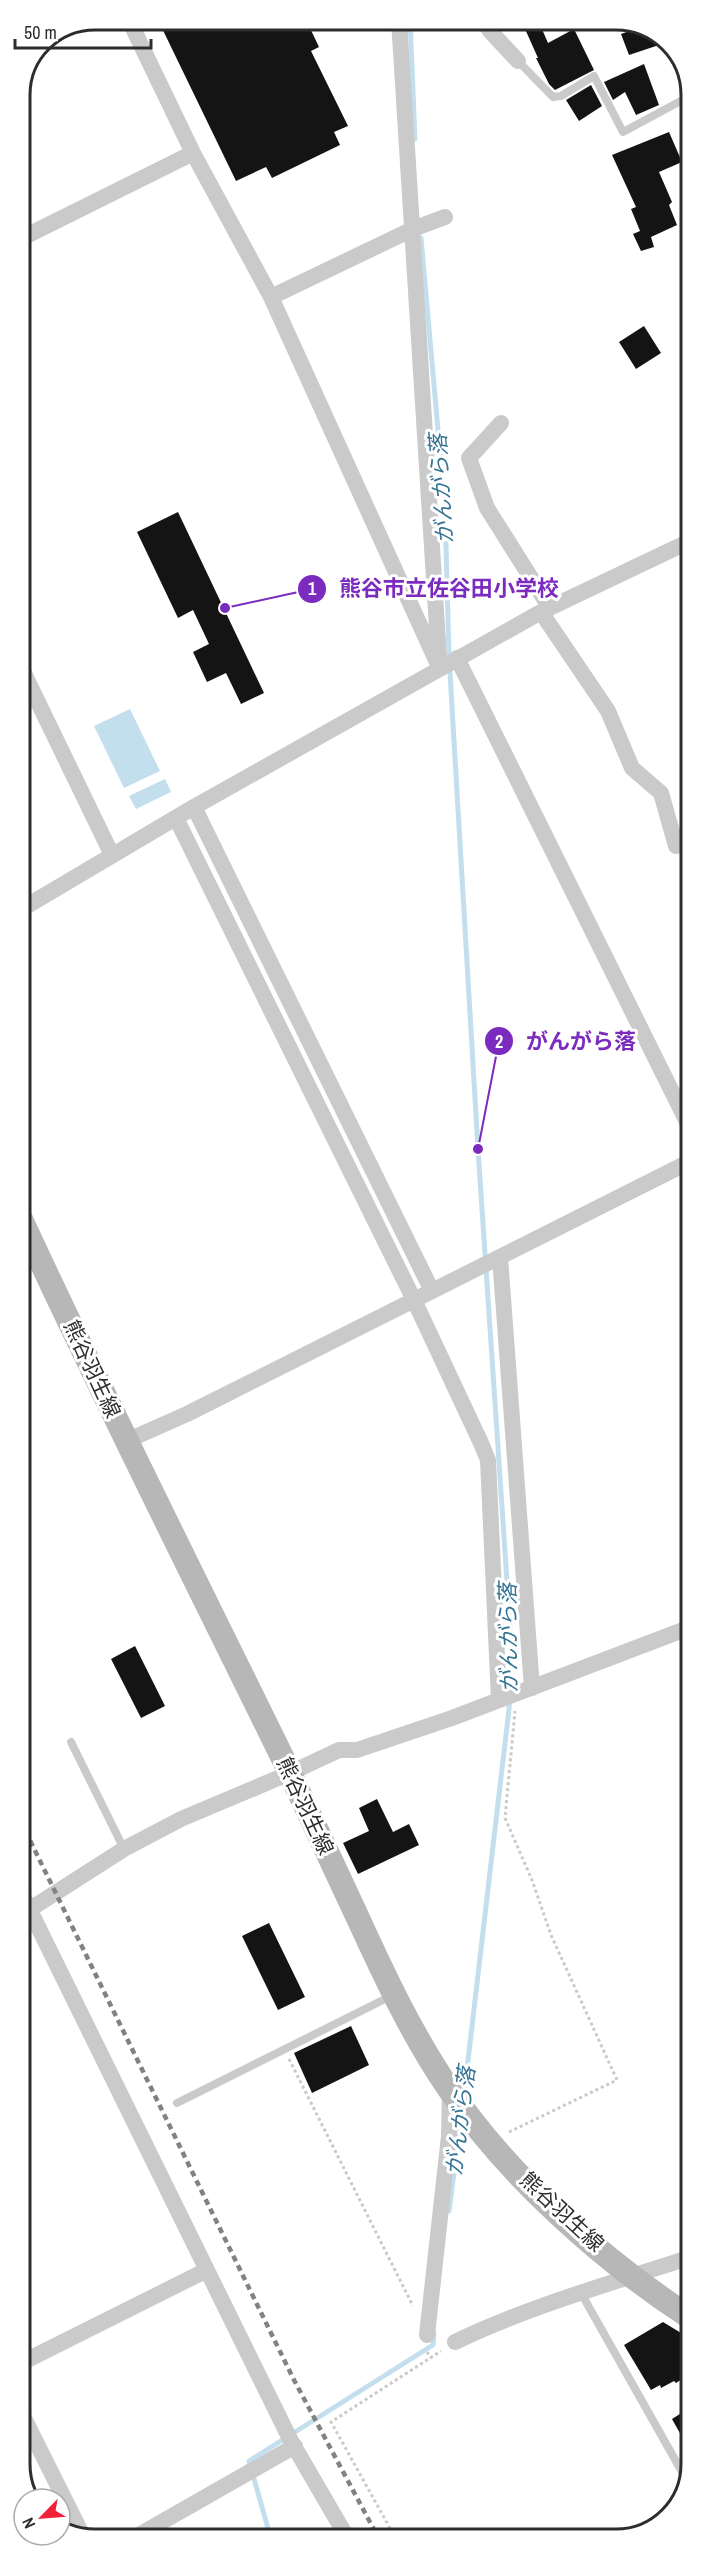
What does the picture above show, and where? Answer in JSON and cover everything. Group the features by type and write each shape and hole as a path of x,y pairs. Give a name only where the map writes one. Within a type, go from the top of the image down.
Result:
{"main road":[{"name":"熊谷羽生線","path":"30,1251 290,1773 394,1995 422,2048 451,2093 489,2142 538,2194 586,2238 681,2311"}],"street":[{"path":"134,30 193,153 271,297 441,669"},
{"path":"400,30 441,669"},
{"path":"491,30 518,62"},
{"path":"30,234 193,153"},
{"path":"271,297 413,229 438,220"},
{"path":"501,423 469,458 487,508 545,610 608,711 632,768 661,793 676,846"},
{"path":"30,904 194,807 457,658 545,610 681,545"},
{"path":"457,658 681,1110"},
{"path":"30,686 112,855"},
{"path":"194,807 432,1291"},
{"path":"176,818 414,1300 488,1460 499,1700"},
{"path":"126,1441 187,1414 681,1166"},
{"path":"499,1257 524,1691"},
{"path":"488,1460 512,1457"},
{"path":"30,1909 123,1849 181,1819 339,1750 357,1750 452,1718 681,1631"},
{"path":"30,1922 290,2439 342,2529"},
{"path":"428,2335 449,2136 451,2093"},
{"path":"455,2342 480,2330 581,2293 681,2260"},
{"path":"30,2358 207,2270"},
{"path":"30,2430 78,2527"},
{"path":"150,2529 262,2465 290,2439"}],"lane":[{"path":"518,62 553,97 561,96 594,76 623,132 681,101"},
{"path":"71,1742 123,1849"},
{"path":"177,2103 394,1995"},
{"path":"581,2293 681,2469"}],"path":[{"path":"489,2142 617,2080 551,1935 532,1880 505,1818 524,1691"},
{"path":"285,2050 428,2335"},
{"path":"390,2529 331,2422 455,2342"}],"water":[{"path":"130,709 160,771 124,788 94,726"},
{"path":"165,779 171,792 136,809 129,796"}],"building":[{"path":"163,30 311,30 319,47 311,51 348,126 334,132 340,145 272,178 266,167 236,181"},
{"path":"525,30 542,30 548,43 574,30 594,70 555,90 549,84 536,58 538,58"},
{"path":"629,31 658,45 629,55 621,34"},
{"path":"644,64 659,105 636,115 625,92 613,100 604,82"},
{"path":"591,85 602,106 579,121 566,100"},
{"path":"669,132 681,162 659,172 672,202 669,205 677,225 651,237 654,247 641,251 633,234 640,231 631,209 636,207 612,155"},
{"path":"644,326 661,353 636,369 619,342"},
{"path":"178,512 264,693 241,704 226,673 207,682 193,652 209,644 193,610 178,618 137,532"},
{"path":"135,1646 165,1706 141,1718 111,1659"},
{"path":"377,1799 393,1832 409,1824 419,1845 358,1874 343,1843 369,1831 359,1808"},
{"path":"269,1923 305,1997 278,2010 242,1936"},
{"path":"351,2026 369,2065 312,2093 294,2053"},
{"path":"663,2322 681,2333 681,2380 651,2390 624,2345"},
{"path":"681,2413 681,2435 672,2419"}],"waterway":[{"name":"がんがら落","path":"410,30 415,139"},
{"name":"がんがら落","path":"421,238 445,509 449,656 478,1149 512,1656 509,1709 464,2095"},
{"name":"がんがら落","path":"449,2211 461,2119"},
{"name":"がんがら落","path":"268,2529 249,2461 433,2345 434,2333"}],"railway":[{"path":"30,1840 294,2380 374,2529"}],"place":[{"name":"熊谷市立佐谷田小学校","path":"225,608"},
{"name":"がんがら落","path":"478,1149"}]}
